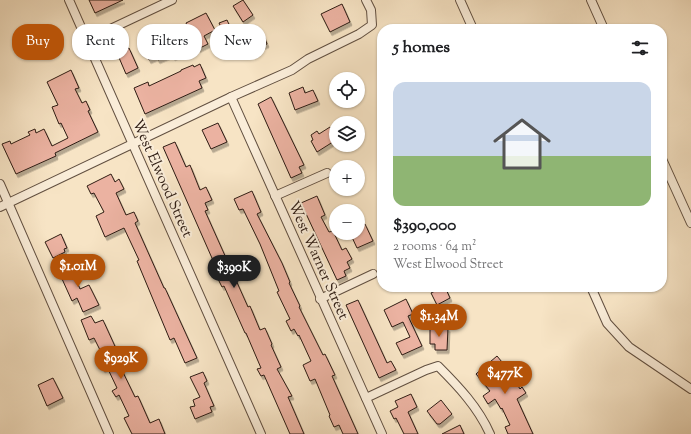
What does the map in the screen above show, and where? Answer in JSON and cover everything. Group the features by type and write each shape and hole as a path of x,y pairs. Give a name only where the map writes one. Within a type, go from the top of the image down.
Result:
{"street":[{"name":"West Elwood Street","path":"69,0 80,24"},
{"path":"121,24 172,0"},
{"path":"0,207 231,97 292,70 308,58 359,34 372,25 370,10 366,0"},
{"path":"460,0 471,24"},
{"path":"591,0 602,24"},
{"name":"West Elwood Street","path":"96,60 261,434"},
{"name":"West Warner Street","path":"231,97 320,299 382,434"},
{"path":"667,170 691,223"},
{"path":"275,196 327,173"},
{"path":"0,184 109,434"},
{"path":"320,299 373,274"},
{"path":"593,292 607,323 629,347 691,389"},
{"path":"366,398 426,370 438,366 468,398 490,434"}],"building":[{"path":"89,0 123,0 95,13"},
{"path":"243,0 253,15 243,22 233,6"},
{"path":"342,4 350,22 330,32 321,14"},
{"path":"206,13 212,24 210,24 210,33 204,36 208,44 202,47 202,24 186,23"},
{"path":"227,20 229,24 219,24"},
{"path":"129,48 138,68 126,74 120,60 129,60"},
{"path":"200,64 206,78 199,81 202,88 145,114 134,88 148,82 149,86 181,70"},
{"path":"71,70 79,88 75,89 82,103 86,101 90,110 88,111 98,132 55,153 56,156 16,174 2,144 10,141 11,144 30,135 28,132 35,129 36,133 44,129 52,146 68,138 61,123 59,124 52,107 58,105 47,82"},
{"path":"303,87 305,93 313,90 318,101 295,110 289,93"},
{"path":"271,97 304,165 299,167 302,173 291,178 258,104"},
{"path":"218,123 227,142 211,149 202,130"},
{"path":"329,128 329,144 317,152 311,141 313,140 311,135 317,131 319,134"},
{"path":"175,142 186,167 190,165 200,190 206,187 212,200 205,203 208,210 205,211 248,307 250,306 260,330 265,328 281,367 277,369 292,396 288,397 304,434 290,434 264,375 261,376 257,369 261,368 224,286 222,287 216,275 219,274 163,147"},
{"path":"111,174 115,182 119,179 124,189 116,193 126,215 134,212 138,221 135,223 197,358 185,363 174,338 170,340 137,261 139,260 124,228 105,237 96,216 104,212 94,193 91,194 87,186"},
{"path":"252,191 261,212 257,214 282,263 290,282 289,283 300,306 299,307 323,355 325,354 335,375 332,376 358,434 343,434 339,425 334,427 315,379 310,381 303,365 311,361 299,335 298,336 294,329 291,331 286,321 290,319 277,292 279,291 260,244 243,209 239,210 234,199"},
{"path":"317,196 325,215 321,217 329,232 329,240 337,240 342,250 346,248 352,259 347,262 350,268 344,271 346,276 337,280 301,203"},
{"path":"365,224 373,241 357,248 353,240 365,240"},
{"path":"61,234 67,248 64,249 65,252 53,258 45,242"},
{"path":"76,262 79,270 73,273 80,289 89,285 99,305 83,312 77,298 72,301 58,270"},
{"path":"447,292 450,298 437,305 431,293"},
{"path":"406,299 413,314 408,316 422,346 402,355 396,343 410,337 403,322 392,327 384,310"},
{"path":"358,300 387,363 391,361 396,370 379,378 346,305"},
{"path":"91,316 95,323 103,320 119,355 117,356 118,362 135,397 138,396 150,423 159,419 165,434 132,434 124,418 129,416 119,395 116,397 112,391 117,388 107,367 103,369 100,363 105,360 94,338 89,340 81,320"},
{"path":"430,327 448,328 447,350 435,350 435,344 430,344"},
{"path":"497,356 507,368 520,389 522,387 526,393 517,399 533,434 508,434 505,427 510,425 502,408 501,409 495,399 488,404 483,396 490,391 476,374"},
{"path":"203,372 207,381 204,383 214,406 210,407 212,412 195,419 190,407 195,406 193,400 200,397 190,377"},
{"path":"53,378 63,398 47,406 38,385"},
{"path":"411,394 417,407 408,412 418,434 404,434 396,418 394,419 390,411 398,407 395,401"},
{"path":"441,400 452,414 440,424 437,424 427,411"},
{"path":"460,425 464,434 442,434"}]}
